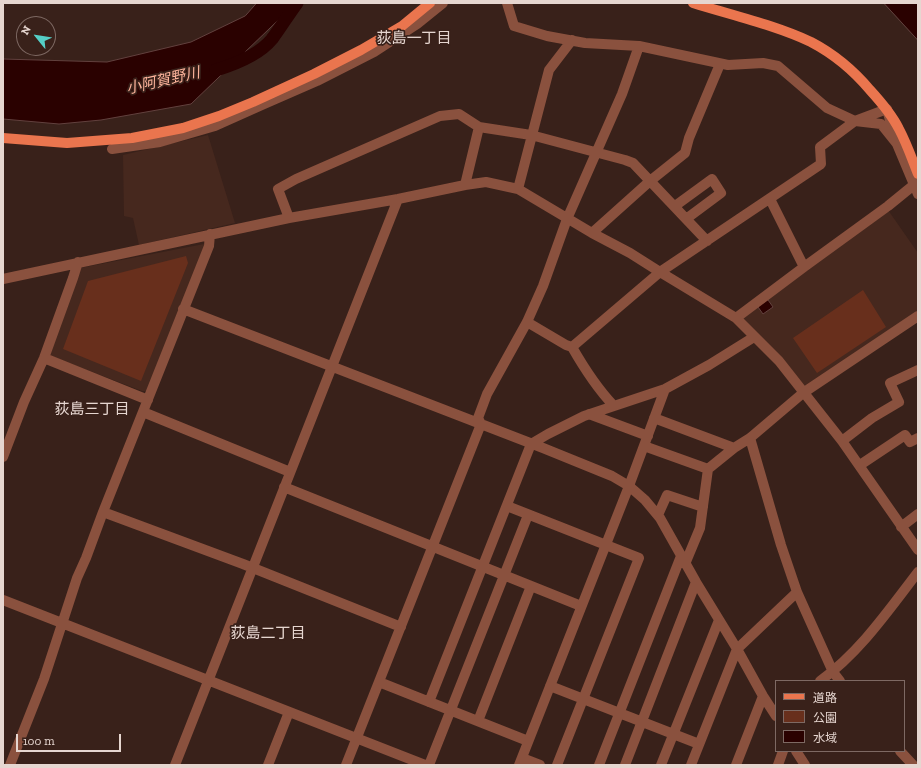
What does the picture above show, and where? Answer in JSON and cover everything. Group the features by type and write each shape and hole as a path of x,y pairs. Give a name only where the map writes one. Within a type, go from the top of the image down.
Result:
{"main road":[{"path":"3,138 67,143 132,138 184,128 253,102 314,74 361,50 402,26 430,3"},
{"path":"692,3 783,31 812,42 845,64 887,109 899,128 906,144 917,184"}],"street":[{"path":"112,149 160,142 215,126 317,81 374,52 417,24 443,3"},
{"path":"507,3 514,26 529,31 585,43 639,46 728,66 763,62 778,66 827,108 856,121 881,124 897,144"},
{"path":"518,189 549,70 572,40"},
{"path":"346,765 481,424 478,418 488,394 527,322 543,286 552,257 567,219 622,94 639,46"},
{"path":"592,233 650,181 685,153 689,138 720,64"},
{"path":"572,347 660,272 821,164 820,148 856,121 887,109 897,144 917,184 736,318"},
{"path":"288,218 278,189 296,179 440,116 459,114 479,127 531,135 625,160 634,164 707,241"},
{"path":"465,184 479,127"},
{"path":"675,206 712,180 721,193 686,219"},
{"path":"3,279 210,234 288,218 398,199 465,184 486,182 518,189 567,219 630,253 736,318 779,361 842,441 918,550"},
{"path":"175,765 398,199"},
{"path":"770,199 804,267"},
{"path":"10,765 44,679 77,578 86,558 102,512 209,246 210,234"},
{"path":"3,457 24,402 44,358 74,278 78,262"},
{"path":"183,309 481,424 612,476 629,486 645,500 658,515 763,696 775,713"},
{"path":"599,765 683,560 700,528 708,469 734,448 750,438 803,393 918,316"},
{"path":"527,322 572,347 581,364 599,391 613,405"},
{"path":"429,702 531,444 548,434 590,414 613,405 665,389 709,365 754,336"},
{"path":"44,358 148,400"},
{"path":"842,441 872,418 898,402 890,383 918,370"},
{"path":"540,765 520,761 629,486 665,389"},
{"path":"143,412 290,472"},
{"path":"590,414 708,469"},
{"path":"654,418 734,448"},
{"path":"860,465 904,435 910,442 918,438"},
{"path":"750,438 781,545 797,592 833,672 839,680"},
{"path":"284,488 581,606"},
{"path":"658,515 667,495 703,507"},
{"path":"507,506 639,558 558,765"},
{"path":"102,512 253,568 401,627"},
{"path":"429,765 528,514"},
{"path":"901,527 918,514"},
{"path":"821,680 833,672 870,635 918,572"},
{"path":"625,765 696,582"},
{"path":"478,721 531,586"},
{"path":"691,765 737,649 797,592"},
{"path":"3,600 425,765"},
{"path":"661,765 719,620"},
{"path":"379,682 528,741"},
{"path":"550,686 699,744"},
{"path":"736,765 763,696"},
{"path":"268,765 289,712"},
{"path":"778,765 783,752"},
{"path":"797,752 805,765"},
{"path":"901,752 912,762"}],"shaded area":[{"path":"208,135 235,223 139,245 133,218 124,216 123,155"},
{"path":"888,210 918,253 918,311 805,387 741,317"},
{"path":"205,245 147,391 142,391 48,355 80,268"}],"green space":[{"path":"186,256 188,263 141,381 63,349 88,281"},
{"path":"863,290 886,327 817,373 793,338"}],"water":[{"path":"257,3 296,3 191,104 101,120 59,124 3,119 3,59 107,62 191,42 245,16"},
{"path":"884,3 918,3 918,40"},
{"path":"768,300 773,307 763,314 758,307"}],"waterway":[{"name":"小阿賀野川","path":"216,70 239,62 261,50 272,39 297,3"}],"district":[{"name":"荻島一丁目","path":"414,39"},
{"name":"荻島三丁目","path":"92,410"},
{"name":"荻島二丁目","path":"268,634"}]}
